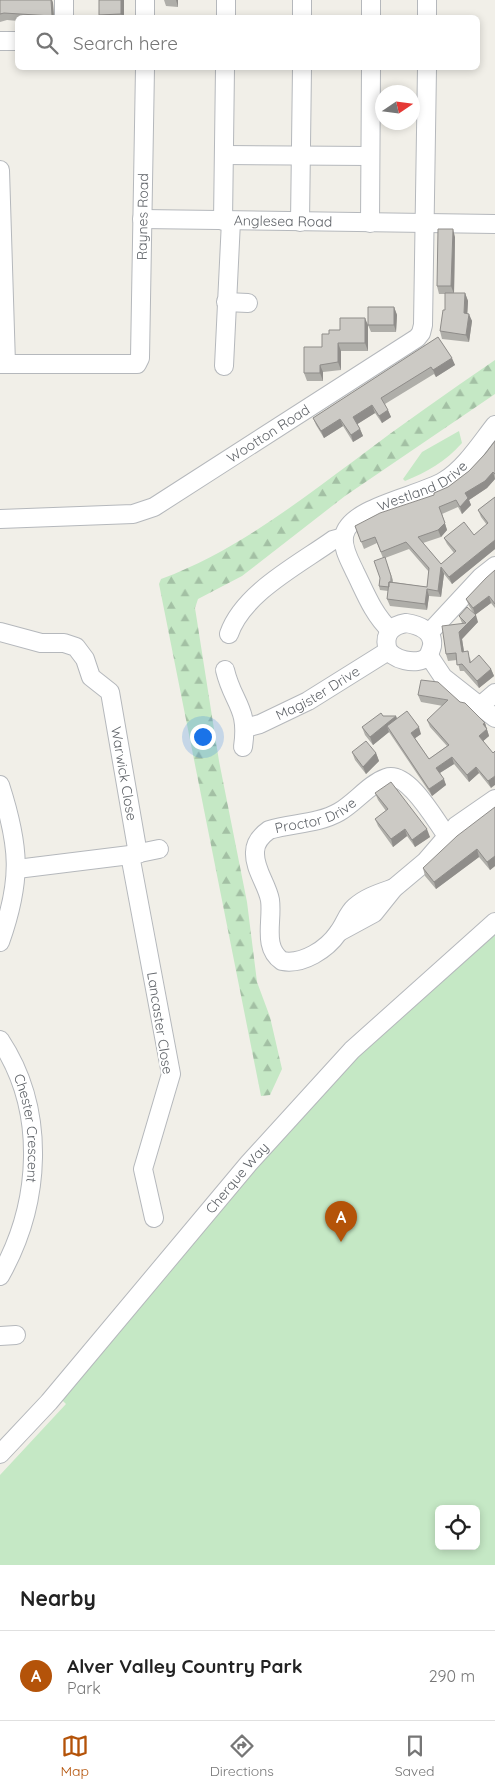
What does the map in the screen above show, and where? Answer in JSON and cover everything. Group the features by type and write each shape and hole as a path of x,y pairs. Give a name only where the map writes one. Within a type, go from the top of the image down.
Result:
{"street":[{"path":"64,0 64,15"},
{"path":"145,0 145,15"},
{"path":"226,0 226,15"},
{"path":"302,0 302,15"},
{"path":"371,0 371,15"},
{"path":"427,0 427,15"},
{"path":"0,41 15,41"},
{"name":"Raynes Road","path":"3,364 137,364 140,358 144,70"},
{"path":"224,366 227,221 224,155 225,70"},
{"path":"300,222 302,70"},
{"path":"370,223 371,70"},
{"name":"Wootton Road","path":"0,519 133,514 154,507 422,333 427,70"},
{"path":"224,155 370,156"},
{"path":"0,170 3,364"},
{"name":"Anglesea Road","path":"142,219 495,224"},
{"path":"226,302 248,303"},
{"name":"Westland Drive","path":"344,537 346,527 360,514 414,496 446,480 460,469 495,425"},
{"path":"229,634 238,614 262,590 333,540 344,537 348,556 368,598 380,620 390,630"},
{"path":"429,633 481,577 495,566"},
{"path":"429,656 421,660 407,660 395,657 388,651 386,640 390,630 399,624 406,623 418,626 429,633 432,643 429,656 443,677 481,705 495,718"},
{"name":"Warwick Close","path":"0,632 42,643 64,642 76,647 85,659 91,677 110,692 134,855"},
{"name":"Magister Drive","path":"245,728 260,724 308,701 388,651"},
{"path":"225,670 229,685 241,706 245,728 242,747"},
{"path":"481,705 495,693"},
{"name":"Proctor Drive","path":"446,836 412,788 400,778 394,776 380,781 349,805 330,816 276,828 262,834 254,852 256,863 270,899 270,947 274,955 282,961 288,962 307,958 330,942 339,932 346,916 362,901 394,888 425,862 446,836 462,822 495,799"},
{"path":"0,785 11,818 17,870 13,901 0,942"},
{"path":"17,870 134,855 159,849"},
{"name":"Lancaster Close","path":"134,855 171,1074 143,1169 154,1218"},
{"name":"Cherque Way","path":"0,1454 49,1402 249,1163 352,1050 495,922"},
{"name":"Chester Crescent","path":"0,1040 15,1063 25,1092 34,1143 32,1185 25,1219 15,1249 0,1276"}],"green space":[{"path":"495,360 495,394 345,496 242,576 198,599 195,608 219,761 247,902 257,982 270,1017 282,1069 270,1095 261,1096 159,584 161,579 214,555 262,526"},
{"path":"459,431 462,443 449,456 421,474 405,481 403,479 422,452"},
{"path":"495,922 495,1565 0,1565 0,1475 66,1404 61,1399 249,1163"}],"building":[{"path":"0,0 51,0 52,15 0,14"},
{"path":"99,0 121,0 121,14 99,15"},
{"path":"438,229 453,229 451,286 437,286"},
{"path":"445,293 465,293 464,313 469,314 466,335 440,331 443,310 445,310"},
{"path":"368,307 394,307 394,325 368,325"},
{"path":"340,318 365,318 365,343 338,343 338,362 320,365 320,373 304,373 304,347 322,347 322,334 329,334 329,330 340,330"},
{"path":"438,337 452,358 433,370 431,367 381,398 388,410 379,416 372,405 353,417 360,429 351,435 340,419 321,431 313,418"},
{"path":"495,441 495,474 493,472 485,481 465,493 468,498 460,507 456,500 439,507 445,523 438,530 418,537 441,564 456,551 444,538 464,522 474,535 488,523 478,510 495,497 495,540 449,577 441,567 438,591 427,589 425,604 387,599 389,582 427,587 429,568 406,542 381,552 375,537 361,542 355,526 380,513 434,495 434,493 448,487 469,471"},
{"path":"385,557 391,576 389,587 379,586 380,578 374,561"},
{"path":"495,570 495,604 489,596 473,608 466,599"},
{"path":"467,607 476,615 459,632 462,652 468,651 470,663 479,655 491,669 477,681 462,664 457,665 456,653 446,654 442,626 466,623 459,616"},
{"path":"421,680 438,682 460,702 465,703 485,723 483,724 487,729 479,736 493,753 495,751 495,776 488,781 476,767 467,775 452,757 436,768 444,779 429,789 387,726 407,711 419,727 411,733 429,759 449,745 427,720 448,700 418,695"},
{"path":"381,713 383,716 396,716 370,737 362,727"},
{"path":"366,741 376,753 363,767 352,752"},
{"path":"391,782 427,829 412,840 405,829 391,839 375,819 388,809 375,793"},
{"path":"495,807 495,856 487,862 477,849 434,882 423,868 457,836"}],"place":[{"name":"Alver Valley Country Park","path":"341,1242"}]}
